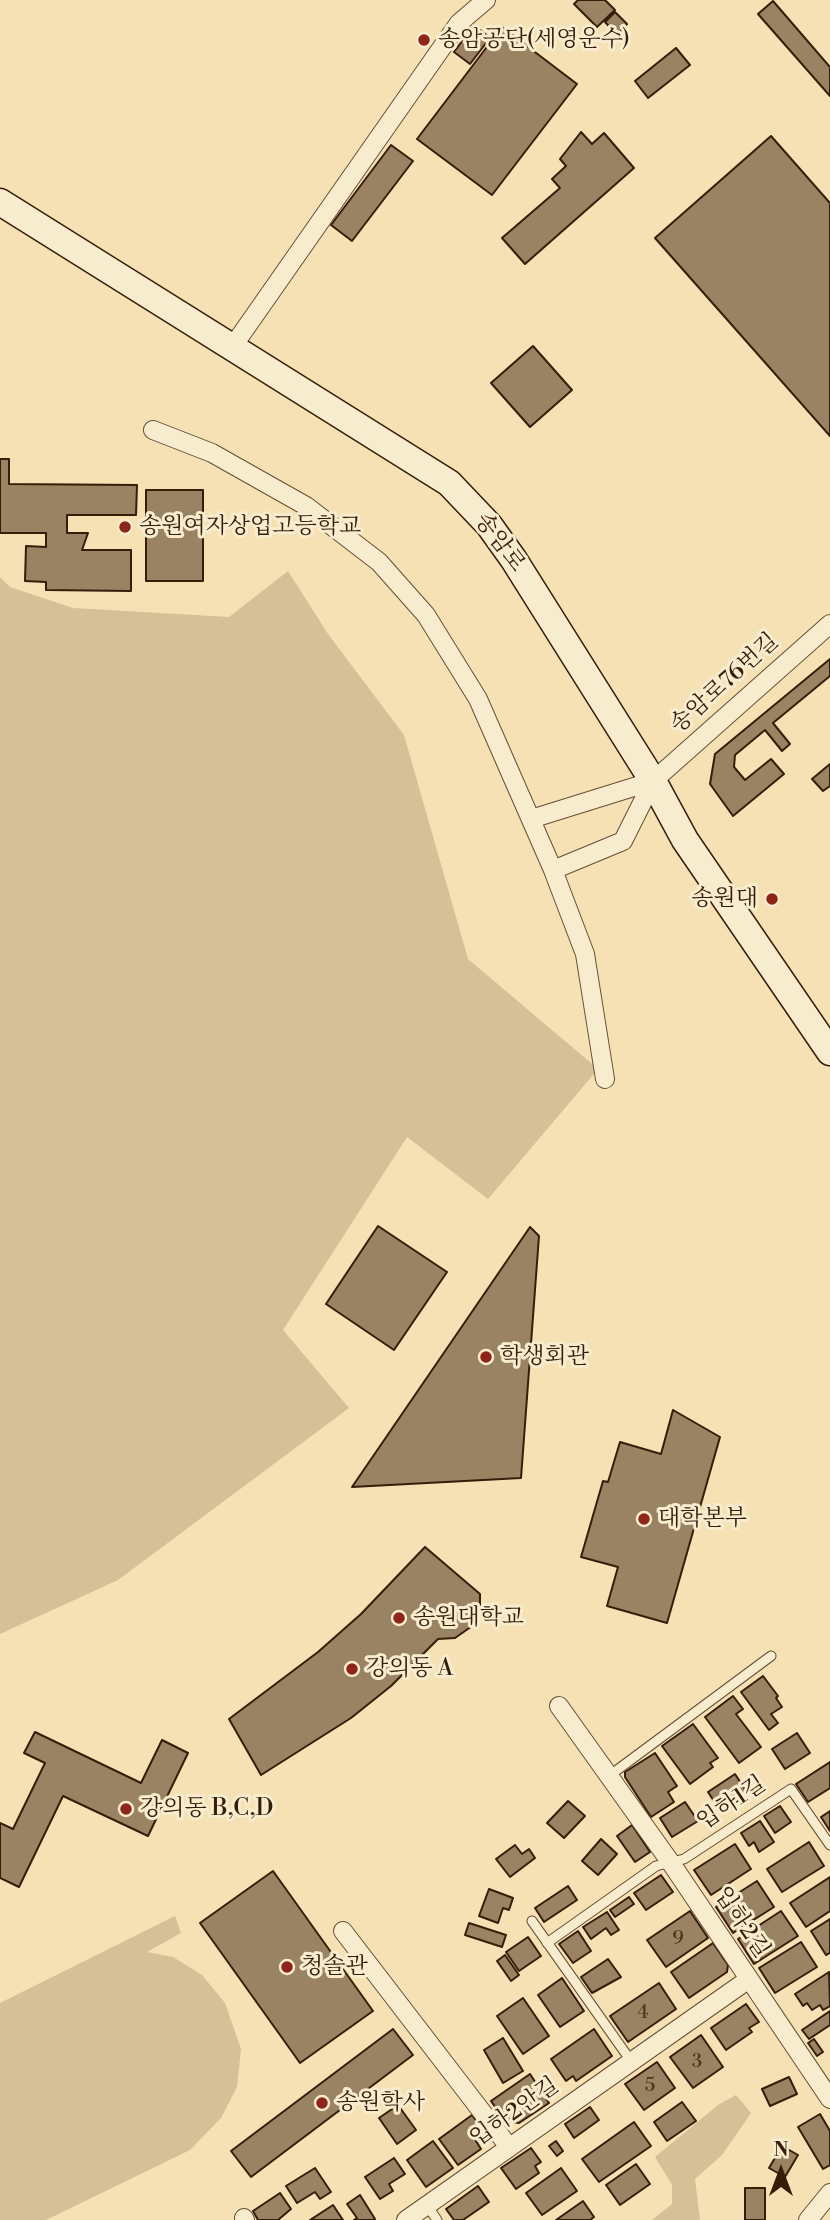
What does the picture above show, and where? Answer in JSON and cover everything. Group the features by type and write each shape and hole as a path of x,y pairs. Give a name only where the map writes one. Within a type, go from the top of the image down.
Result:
{"main road":[{"name":"송암로","path":"0,202 337,415 406,453 449,483 489,525 514,560 653,781 685,840 830,1052"}],"street":[{"path":"231,349 460,23 486,0"},
{"path":"153,430 212,453 306,506 379,562 426,615 465,674 553,870 585,954 605,1079"},
{"name":"송암로76번길","path":"653,781 830,625"},
{"path":"531,819 653,781"},
{"path":"553,870 623,841 653,781"},
{"name":"입하2길","path":"559,1706 671,1863 830,2099"},
{"path":"343,1931 509,2147"},
{"name":"입하2안길","path":"406,2220 432,2213 509,2147 749,1979"},
{"path":"808,2220 830,2193"}],"lane":[{"path":"609,1776 771,1656"},
{"name":"입하1길","path":"671,1863 684,1859 790,1789 830,1845"},
{"path":"547,1943 656,1866 671,1863"},
{"path":"532,1921 631,2061"}],"shaded area":[{"path":"288,571 328,634 404,735 468,959 598,1069 488,1199 407,1137 283,1330 349,1408 118,1580 0,1634 0,577 10,587 73,608 229,617"},
{"path":"175,1916 181,1933 147,1952 173,1957 202,1975 225,2003 241,2049 237,2087 221,2118 190,2150 46,2220 0,2220 0,2003"},
{"path":"736,2095 751,2113 722,2155 695,2179 700,2220 652,2220 672,2204 672,2185 655,2157 718,2105"}],"building":[{"path":"578,0 605,0 615,10 597,27 574,4"},
{"path":"773,1 830,67 830,96 758,14"},
{"path":"615,12 627,24 617,35 605,22"},
{"path":"474,25 490,38 470,64 454,52"},
{"path":"502,27 577,84 492,195 417,139"},
{"path":"676,48 690,65 648,98 635,81"},
{"path":"581,132 592,144 604,133 634,168 525,264 502,238 560,188 552,179 566,166 560,159"},
{"path":"771,136 830,203 830,436 655,238"},
{"path":"391,145 413,161 352,241 331,225"},
{"path":"533,346 572,390 530,427 491,383"},
{"path":"0,459 9,459 9,484 137,485 136,515 67,515 67,533 88,533 82,550 131,550 131,591 46,590 46,582 25,581 26,546 46,547 46,533 0,533"},
{"path":"146,490 203,490 203,581 146,581"},
{"path":"830,659 830,676 773,723 790,744 782,751 765,730 735,755 734,767 745,780 771,759 784,774 733,816 710,784 715,754"},
{"path":"830,764 830,786 823,791 812,779"},
{"path":"378,1226 447,1272 394,1350 326,1304"},
{"name":"학생회관","path":"530,1227 539,1236 521,1478 352,1487"},
{"name":"대학본부","path":"673,1410 720,1437 667,1623 607,1606 618,1567 581,1557 603,1481 608,1482 620,1442 661,1454"},
{"name":"강의동 A","path":"425,1547 480,1594 480,1613 475,1624 455,1638 438,1639 391,1686 351,1718 261,1775 229,1719 318,1652 361,1614"},
{"path":"763,1676 778,1696 776,1698 782,1707 771,1714 778,1723 769,1730 741,1692"},
{"path":"733,1696 743,1709 736,1714 761,1747 739,1763 705,1717"},
{"path":"693,1724 718,1758 710,1763 713,1767 690,1784 662,1746"},
{"name":"강의동 B,C,D","path":"35,1732 141,1783 162,1740 188,1753 148,1836 63,1796 19,1887 0,1878 0,1823 13,1829 45,1763 24,1753"},
{"path":"797,1733 810,1753 785,1769 772,1749"},
{"path":"655,1753 677,1786 668,1792 674,1802 651,1817 625,1777 625,1772"},
{"path":"830,1762 830,1788 808,1802 796,1784"},
{"path":"735,1774 748,1794 721,1812 708,1792"},
{"path":"568,1801 585,1816 564,1838 547,1823"},
{"path":"685,1802 698,1821 672,1837 660,1818"},
{"path":"780,1806 791,1822 775,1833 764,1816"},
{"path":"830,1811 830,1831 821,1817"},
{"path":"760,1821 774,1842 759,1852 754,1842 749,1846 741,1833"},
{"path":"632,1825 650,1852 635,1862 617,1836"},
{"path":"601,1839 617,1854 598,1875 582,1861"},
{"path":"809,1842 824,1866 782,1892 767,1869"},
{"path":"735,1844 751,1869 711,1895 694,1870"},
{"path":"515,1845 522,1854 529,1849 535,1858 510,1877 496,1859"},
{"name":"청솔관","path":"273,1871 373,2011 300,2063 200,1923"},
{"path":"661,1875 673,1892 646,1910 634,1893"},
{"path":"830,1877 830,1911 806,1927 790,1903"},
{"path":"757,1881 774,1907 733,1933 716,1907"},
{"path":"568,1886 577,1900 544,1922 535,1908"},
{"path":"489,1889 513,1898 509,1910 503,1908 498,1923 479,1916"},
{"path":"629,1897 634,1904 615,1917 610,1910"},
{"path":"690,1911 708,1938 666,1967 647,1940"},
{"path":"781,1911 798,1936 754,1964 738,1939"},
{"path":"607,1912 619,1930 611,1935 606,1928 591,1939 583,1927"},
{"path":"830,1919 830,1953 826,1955 811,1931"},
{"path":"469,1923 506,1935 502,1947 465,1935"},
{"path":"578,1931 591,1951 573,1963 559,1944"},
{"path":"528,1937 541,1956 519,1971 506,1952"},
{"path":"801,1942 817,1967 775,1993 759,1968"},
{"path":"713,1943 728,1965 727,1972 689,1998 671,1972"},
{"path":"505,1955 519,1975 511,1981 497,1961"},
{"path":"608,1959 621,1977 592,1993 581,1977"},
{"path":"829,1972 830,2006 823,2010 820,2005 812,2010 807,2003 803,2006 795,1994"},
{"path":"562,1978 584,2011 560,2027 538,1995"},
{"path":"659,1983 676,2009 628,2042 610,2016"},
{"path":"523,1998 549,2036 523,2054 497,2016"},
{"path":"746,2004 759,2022 749,2028 752,2032 726,2050 711,2028"},
{"path":"830,2011 830,2025 809,2039 802,2030"},
{"name":"송원학사","path":"393,2029 413,2055 251,2177 231,2151"},
{"path":"594,2029 612,2056 576,2081 573,2076 566,2081 551,2059"},
{"path":"701,2035 723,2067 693,2088 670,2057"},
{"path":"503,2038 523,2071 503,2083 484,2050"},
{"path":"814,2039 823,2052 817,2056 808,2043"},
{"path":"657,2062 675,2088 644,2110 625,2084"},
{"path":"530,2074 549,2103 519,2123 505,2121 491,2101"},
{"path":"789,2077 797,2094 770,2106 762,2089"},
{"path":"682,2102 696,2121 667,2141 654,2122"},
{"path":"398,2105 416,2130 397,2144 379,2118"},
{"path":"590,2107 599,2120 574,2138 565,2124"},
{"path":"820,2114 830,2131 830,2165 823,2169 798,2127"},
{"path":"472,2115 486,2134 476,2141 481,2149 458,2165 439,2139"},
{"path":"634,2122 651,2146 599,2182 582,2159"},
{"path":"433,2141 453,2168 426,2187 407,2160"},
{"path":"556,2141 563,2151 557,2156 549,2146"},
{"path":"782,2146 798,2155 785,2177 769,2168"},
{"path":"531,2148 541,2162 535,2166 539,2173 516,2189 501,2168"},
{"path":"394,2158 405,2174 389,2184 393,2191 380,2199 365,2177"},
{"path":"636,2164 650,2184 620,2205 606,2185"},
{"path":"315,2168 331,2192 320,2199 315,2192 297,2203 286,2186"},
{"path":"561,2168 577,2191 542,2215 526,2193"},
{"path":"478,2186 489,2202 463,2220 454,2220 446,2209"},
{"path":"745,2188 765,2188 765,2220 745,2220"},
{"path":"280,2193 291,2209 278,2220 258,2220 253,2211"},
{"path":"360,2195 375,2219 354,2220 357,2218 347,2204"},
{"path":"583,2201 594,2217 590,2220 556,2220"},
{"path":"333,2205 343,2220 310,2220"}],"place":[{"name":"송암공단(세영운수)","path":"424,40"},
{"name":"송원여자상업고등학교","path":"125,527"},
{"name":"송원대","path":"772,899"},
{"name":"학생회관","path":"486,1357"},
{"name":"대학본부","path":"644,1519"},
{"name":"송원대학교","path":"399,1618"},
{"name":"강의동 A","path":"352,1669"},
{"name":"강의동 B,C,D","path":"126,1809"},
{"name":"청솔관","path":"287,1967"},
{"name":"송원학사","path":"322,2103"}]}
